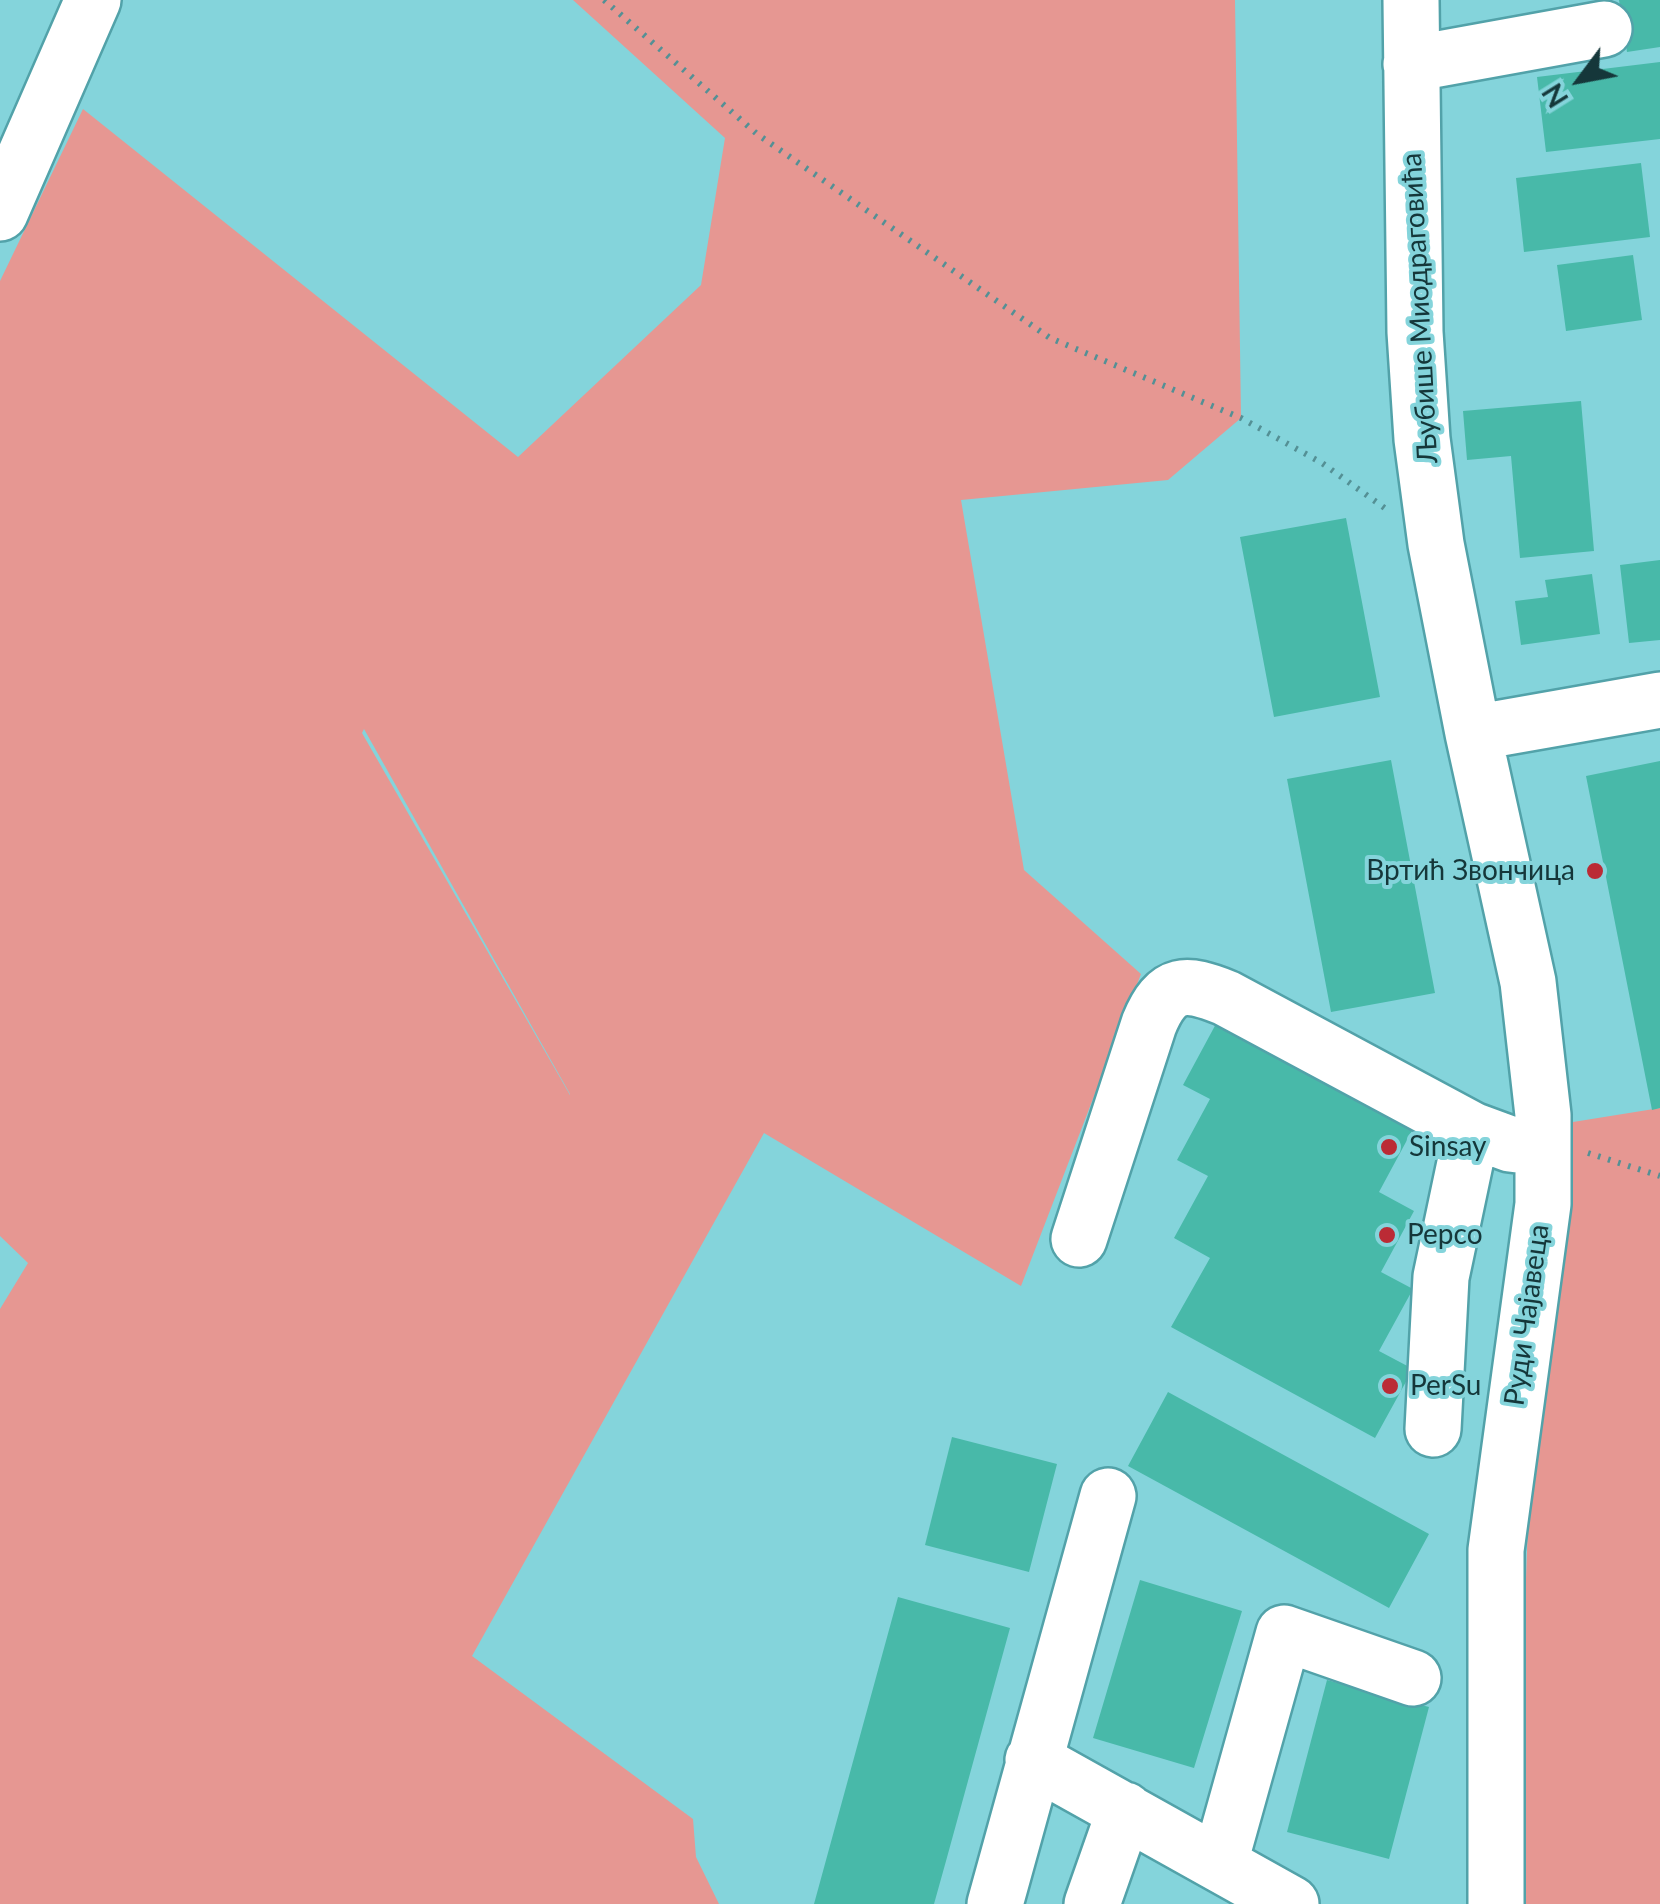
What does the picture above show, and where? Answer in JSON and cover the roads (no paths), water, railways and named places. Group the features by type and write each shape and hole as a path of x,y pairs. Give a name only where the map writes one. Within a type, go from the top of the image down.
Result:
{"street":[{"path":"0,213 93,0"},
{"name":"Љубише Миодраговића","path":"1411,0 1415,332 1436,544 1473,732"},
{"path":"1411,64 1604,29"},
{"path":"1473,732 1660,700"},
{"name":"Руди Чајавеца","path":"1473,732 1528,982 1543,1132 1543,1204 1496,1550 1496,1904"},
{"path":"1079,1240 1149,1024 1158,1002 1172,989 1196,986 1226,998 1472,1130 1510,1144 1543,1132"},
{"path":"1434,1429 1440,1278 1472,1130"},
{"path":"995,1904 1108,1496"},
{"path":"1220,1862 1284,1633 1413,1678"},
{"path":"1033,1760 1291,1904"},
{"path":"1092,1904 1125,1810"}],"place":[{"name":"Вртић Звончица","path":"1595,871"},
{"name":"Sinsay","path":"1389,1147"},
{"name":"Pepco","path":"1387,1235"},
{"name":"PerSu","path":"1390,1386"}]}
